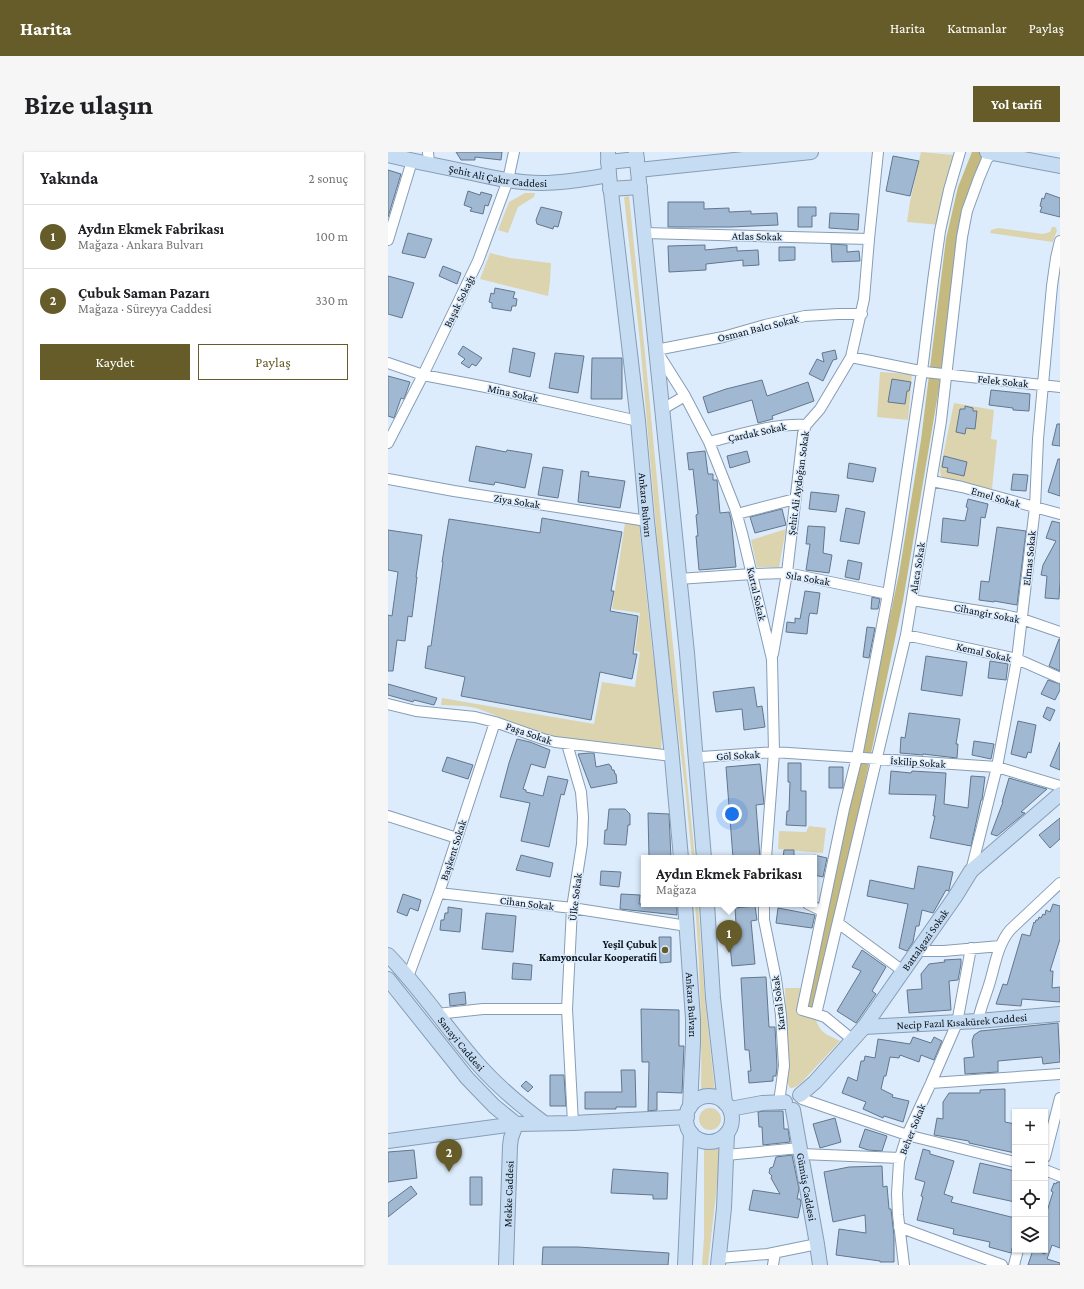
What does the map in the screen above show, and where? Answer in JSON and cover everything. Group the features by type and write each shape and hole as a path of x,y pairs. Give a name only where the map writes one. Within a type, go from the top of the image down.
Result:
{"main road":[{"path":"609,170 637,161 811,152"},
{"path":"991,152 1060,166"},
{"name":"Şehit Ali Çakır Caddesi","path":"388,155 412,161 428,158 508,180 541,183 574,182 609,170"},
{"path":"637,161 692,708 704,855"},
{"path":"609,170 640,187"},
{"name":"Ankara Bulvarı","path":"609,170 638,421 681,855"},
{"name":"Battalgazi Sokak","path":"786,1104 786,1097 789,1094 795,1092 801,1097 864,1027 971,871 1060,794"},
{"name":"Ankara Bulvarı","path":"685,907 693,1035 689,1112"},
{"name":"Ankara Bulvarı","path":"707,907 713,998 728,1106"},
{"name":"Sanayi Caddesi","path":"388,955 408,977 478,1064 512,1099 544,1123"},
{"name":"Sanayi Caddesi","path":"388,979 468,1078 494,1106 516,1124"},
{"name":"Necip Fazıl Kısakürek Caddesi","path":"864,1027 978,1022 1060,1014"},
{"path":"704,1097 715,1097 728,1106 732,1116 732,1122 727,1134 717,1141 711,1142 700,1140 691,1133 688,1128 689,1112 694,1102 704,1097"},
{"path":"728,1106 762,1103 786,1104"},
{"name":"Gümüş Caddesi","path":"786,1104 801,1151 820,1265"},
{"path":"388,1140 516,1124 573,1123 689,1112"},
{"name":"Mekke Caddesi","path":"506,1265 510,1146 516,1124"},
{"path":"685,1265 691,1133"},
{"path":"718,1261 724,1208 727,1134"}],"street":[{"name":"Başak Sokağı","path":"388,443 478,262 508,180 514,152"},
{"name":"Şehit Ali Aydoğan Sokak","path":"772,659 787,573 803,434 806,425 820,409 851,357 862,314 878,152"},
{"path":"853,1040 825,1017 802,1010 844,809 858,757 898,533 923,372 932,281 940,231 960,152"},
{"name":"Alaca Sokak","path":"816,1014 838,923 874,758 906,635 941,421 962,237 967,211 979,178 991,152"},
{"path":"388,240 391,223 412,161"},
{"name":"Atlas Sokak","path":"645,233 869,239"},
{"name":"Elmas Sokak","path":"971,871 997,767 1017,659 1035,507 1038,439 1056,286 1055,264 1060,241"},
{"name":"Osman Balcı Sokak","path":"656,350 723,337 765,325 805,316 862,314"},
{"name":"Kartal Sokak","path":"656,350 685,396 709,442 737,514 772,659 774,752 766,855"},
{"path":"851,357 923,372"},
{"name":"Mina Sokak","path":"388,363 423,375 499,390 638,421"},
{"name":"Felek Sokak","path":"923,372 1060,387"},
{"path":"661,410 685,396"},
{"name":"Çardak Sokak","path":"709,442 775,427 796,424 806,425"},
{"name":"Ziya Sokak","path":"388,479 454,491 647,521"},
{"name":"Emel Sokak","path":"932,481 962,487 1060,514"},
{"path":"737,514 795,499"},
{"name":"Sıla Sokak","path":"678,579 787,573 888,594"},
{"name":"Cihangir Sokak","path":"912,600 1004,615 1022,619 1060,632"},
{"name":"Kemal Sokak","path":"906,635 1017,659 1060,678"},
{"name":"Paşa Sokak","path":"388,704 416,711 475,717 495,722 543,739 567,744 672,756"},
{"name":"Başkent Sokak","path":"408,977 439,893 495,722"},
{"name":"Ülke Sokak","path":"567,744 581,792 583,817 582,844 572,908 567,1009 573,1123"},
{"name":"İskilip Sokak","path":"774,752 997,767 1060,786"},
{"name":"Göl Sokak","path":"701,757 774,752"},
{"path":"388,816 457,838"},
{"path":"978,1022 980,1009 1003,938 1010,930 1056,892 1060,883"},
{"name":"Cihan Sokak","path":"439,893 572,908 687,926"},
{"name":"Kartal Sokak","path":"764,907 764,920 776,979 781,1015 786,1104"},
{"path":"814,907 822,911"},
{"path":"838,923 903,971"},
{"path":"917,951 944,951 1000,946"},
{"name":"Beher Sokak","path":"904,1265 899,1228 897,1194 900,1158 907,1135 932,1084 957,1023 971,948"},
{"path":"437,1014 483,1009 567,1009"},
{"path":"932,1084 1060,1074"},
{"path":"801,1097 907,1135 1012,1161"},
{"path":"1048,1145 1060,1098"},
{"path":"726,1155 801,1151 900,1158"},
{"path":"1048,1171 1060,1176"},
{"path":"899,1228 1002,1265"},
{"path":"718,1261 775,1253 817,1244"},
{"path":"773,1265 775,1253"},
{"path":"1014,1265 1017,1253"}],"shaded area":[{"path":"921,152 954,155 940,225 907,222"},
{"path":"972,152 984,152 972,183 958,239 939,388 903,601 853,839 814,1012 805,1010 899,574 921,440 946,239 958,187"},
{"path":"525,193 535,193 534,197 518,207 508,233 498,230 509,202"},
{"path":"629,196 695,855 692,855 663,608 640,342 624,197"},
{"path":"1052,227 1055,227 1057,230 1053,242 990,233 991,230 998,228 1043,234 1050,232"},
{"path":"490,253 510,258 551,263 548,296 480,279"},
{"path":"880,372 912,374 908,420 877,417"},
{"path":"954,403 994,410 991,439 997,440 992,489 950,480 941,476 940,470"},
{"path":"625,523 639,524 653,657 661,688 663,721 661,749 615,743 561,739 476,708 441,705 442,698 594,724 602,682 635,687 640,652 635,651 640,613 612,609"},
{"path":"786,529 779,567 757,567 751,540"},
{"path":"809,826 826,828 823,853 778,849 779,831 806,832"},
{"path":"695,907 698,907 705,1000 715,1092 701,1093 700,998"},
{"path":"785,988 800,988 799,1012 815,1016 821,1030 840,1041 801,1083 792,1088 790,1088 787,1082"},
{"path":"710,1108 718,1111 721,1119 718,1127 710,1130 702,1127 699,1119 702,1111"},
{"path":"704,1148 721,1149 708,1265 702,1265 704,1237"}],"building":[{"path":"456,152 502,152 501,160 475,157 475,160 461,160"},
{"path":"893,156 919,161 910,196 886,191"},
{"path":"388,170 401,174 388,217"},
{"path":"468,191 480,195 481,192 492,195 488,206 485,205 483,214 470,211 472,208 464,205"},
{"path":"1046,193 1060,198 1060,217 1040,212 1042,207 1040,206 1042,198 1044,199"},
{"path":"668,202 704,202 704,209 729,208 729,212 751,211 751,214 777,213 778,225 668,227"},
{"path":"541,207 562,212 558,227 554,226 553,229 537,224 536,220"},
{"path":"798,207 816,207 816,216 812,216 812,227 798,227"},
{"path":"830,213 859,214 858,230 829,228"},
{"path":"408,233 432,239 425,258 402,253"},
{"path":"831,244 847,245 847,252 859,251 860,261 832,262"},
{"path":"705,245 705,250 737,247 737,251 758,250 759,265 743,266 743,260 706,264 706,270 669,272 668,246"},
{"path":"779,247 795,247 795,260 779,261"},
{"path":"443,266 461,273 457,284 439,276"},
{"path":"388,276 414,283 402,318 388,314"},
{"path":"495,288 515,292 513,298 517,299 516,306 512,306 511,311 492,308 492,303 489,302 491,293 494,294"},
{"path":"463,346 482,358 476,366 472,364 469,368 461,363 465,359 458,354"},
{"path":"513,348 535,353 530,377 509,372"},
{"path":"835,350 837,359 833,360 823,381 809,374 817,359 824,362 822,353"},
{"path":"555,353 584,356 578,393 549,388"},
{"path":"592,358 622,358 622,399 591,399"},
{"path":"388,376 410,382 404,399 401,398 394,418 388,416"},
{"path":"892,379 911,382 909,391 907,391 905,404 888,402"},
{"path":"762,380 767,396 808,382 814,401 772,416 773,419 758,423 752,400 708,413 703,397 726,389"},
{"path":"991,390 1030,394 1029,411 1013,410 1013,408 989,405"},
{"path":"965,406 973,408 973,411 977,411 975,429 966,428 965,434 956,432 960,409 965,409"},
{"path":"1057,424 1060,424 1060,446 1052,445"},
{"path":"476,446 506,452 507,450 532,454 525,488 495,482 494,485 469,481"},
{"path":"705,451 708,474 713,474 713,480 717,480 720,513 729,512 731,519 736,567 699,570 696,536 698,536 696,515 698,514 693,469 689,470 687,453"},
{"path":"747,451 750,462 730,468 727,456"},
{"path":"944,456 967,462 964,476 947,472 948,468 942,467"},
{"path":"1058,459 1060,459 1060,496 1048,492"},
{"path":"849,463 876,468 873,482 847,478"},
{"path":"543,467 563,470 558,498 538,495"},
{"path":"581,471 589,472 588,476 625,481 620,508 578,502"},
{"path":"1013,474 1028,475 1026,491 1011,490"},
{"path":"811,492 839,495 836,512 809,509"},
{"path":"968,499 988,504 985,518 981,517 978,546 941,542 943,518 965,521 968,508 966,507"},
{"path":"846,508 865,512 859,544 840,541"},
{"path":"782,509 786,525 755,533 750,517"},
{"path":"542,518 622,532 611,591 614,591 610,611 638,616 633,654 637,654 632,679 600,672 591,720 461,696 465,677 425,668 428,646 431,646 449,519 540,533"},
{"path":"1052,521 1060,523 1059,599 1045,598 1047,576 1041,575 1043,565 1056,541 1046,538"},
{"path":"808,526 825,527 823,553 832,555 829,573 806,570 810,544 806,544"},
{"path":"997,527 1026,531 1017,605 979,600 981,581 989,582"},
{"path":"388,530 422,535 412,617 408,616 405,641 397,640 393,671 388,671 388,615 392,616 398,572 388,570"},
{"path":"848,560 862,563 859,580 845,577"},
{"path":"805,591 820,593 817,614 810,613 807,634 786,632 787,622 795,623 795,618 800,619"},
{"path":"872,597 880,599 878,609 871,609"},
{"path":"867,627 875,628 869,658 863,657"},
{"path":"1060,639 1060,671 1049,666"},
{"path":"926,656 967,662 962,696 921,690"},
{"path":"990,661 1008,664 1006,680 988,678"},
{"path":"1048,680 1060,684 1060,690 1055,700 1041,694"},
{"path":"388,684 437,698 434,705 414,700 413,702 388,695"},
{"path":"754,687 757,707 762,706 765,727 744,730 742,709 716,712 713,692"},
{"path":"1047,707 1055,710 1050,721 1043,717"},
{"path":"909,713 960,719 956,744 958,744 957,758 900,753 901,737 905,738"},
{"path":"1018,721 1036,725 1031,753 1028,752 1026,758 1011,754"},
{"path":"517,739 530,742 550,750 545,768 531,764 523,789 526,790 526,792 543,796 548,776 568,780 564,795 561,794 549,847 521,841 530,803 500,797"},
{"path":"974,741 994,744 991,759 972,755"},
{"path":"1060,742 1060,770 1050,766"},
{"path":"594,753 596,767 609,764 616,774 617,783 591,788 578,754"},
{"path":"447,757 473,765 468,779 442,771"},
{"path":"788,763 801,763 801,791 806,791 806,826 786,825 787,811 789,811 790,782 788,782"},
{"path":"760,764 764,804 756,805 760,855 733,855 726,767"},
{"path":"829,767 843,767 843,788 829,788"},
{"path":"891,771 911,773 912,771 946,773 944,804 968,808 971,776 985,777 982,800 971,846 930,838 935,816 933,816 936,795 889,794"},
{"path":"1009,778 1047,789 1021,812 1025,813 997,836 991,834 1003,802"},
{"path":"609,809 625,809 630,814 630,825 628,825 626,845 604,844"},
{"path":"648,813 669,814 671,855 649,855"},
{"path":"1060,818 1060,839 1050,848 1039,835"},
{"path":"784,850 794,850 794,855 783,855"},
{"path":"521,855 553,863 550,877 516,870"},
{"path":"817,856 827,858 823,877 817,876"},
{"path":"918,866 953,872 949,891 946,890 933,913 922,910 919,926 916,926 913,942 907,951 899,948 908,904 867,896 870,880 914,889"},
{"path":"601,871 621,872 619,887 600,885"},
{"path":"403,894 421,900 418,911 410,908 407,916 397,912"},
{"path":"621,894 640,895 639,904 641,904 641,907 677,907 677,915 620,909"},
{"path":"1053,904 1060,906 1060,939 1050,971 1053,971 1052,988 1060,987 1060,1002 1022,999 1021,1006 996,1004 1003,984 1007,985 1022,934 1030,936 1034,922 1035,923 1036,920 1038,920 1039,917 1041,918 1043,914 1045,915 1046,910 1050,912"},
{"path":"448,907 462,909 460,932 440,930 441,920 444,920 445,913 448,913"},
{"path":"755,907 757,920 751,921 755,964 732,966 728,925 736,924 735,908"},
{"path":"778,908 815,915 812,928 776,923"},
{"path":"486,913 516,916 513,952 482,949"},
{"name":"Yeşil Çubuk Kamyoncular Kooperatifi","path":"659,937 671,937 671,962 660,963"},
{"path":"862,950 886,967 872,991 876,994 856,1023 837,1011 861,971 852,967"},
{"path":"961,959 958,980 949,981 951,1010 909,1013 907,990 922,989 921,974 929,964 945,962 944,960"},
{"path":"513,963 532,965 531,980 512,979"},
{"path":"766,977 769,1027 775,1027 777,1066 776,1076 773,1076 773,1081 749,1083 748,1071 751,1071 749,1050 745,1050 741,978"},
{"path":"465,992 466,1004 450,1006 449,994"},
{"path":"641,1009 679,1010 679,1046 684,1046 682,1093 657,1092 657,1110 648,1111 649,1062 642,1062"},
{"path":"1058,1023 1060,1062 1043,1064 1042,1057 998,1061 998,1072 965,1074 964,1058 974,1057 972,1041 974,1035 980,1031"},
{"path":"913,1037 931,1043 934,1037 942,1041 934,1060 921,1055 919,1062 900,1055 899,1058 890,1057 886,1076 884,1076 881,1089 893,1095 892,1097 909,1101 903,1122 884,1116 883,1118 863,1109 866,1102 842,1093 848,1077 857,1081 861,1061 864,1061 865,1056 875,1058 878,1039 910,1044"},
{"path":"621,1070 635,1070 636,1107 616,1107 616,1109 585,1109 585,1092 622,1092"},
{"path":"550,1075 564,1075 566,1106 550,1106"},
{"path":"526,1081 533,1087 528,1092 521,1086"},
{"path":"1005,1089 1005,1122 1012,1123 1012,1152 969,1143 969,1141 934,1135 937,1118 943,1119 943,1102 949,1093 980,1093 980,1090"},
{"path":"783,1111 784,1129 788,1129 790,1142 763,1145 762,1127 759,1127 758,1112"},
{"path":"835,1118 841,1142 820,1148 813,1124"},
{"path":"865,1129 887,1136 882,1151 868,1150 859,1147"},
{"path":"923,1149 930,1151 930,1154 954,1161 944,1194 953,1197 951,1202 1012,1217 1011,1253 989,1247 990,1242 953,1234 954,1229 917,1220 925,1182 915,1179"},
{"path":"414,1150 417,1178 388,1182 388,1152"},
{"path":"792,1155 799,1189 797,1199 800,1199 801,1203 798,1218 749,1210 753,1190 780,1194 771,1178 772,1176 769,1173 770,1168 773,1167 776,1157"},
{"path":"980,1163 1012,1170 1012,1201 973,1193"},
{"path":"882,1166 883,1187 887,1186 889,1209 891,1209 894,1236 894,1262 880,1262 836,1255 839,1229 866,1233 865,1215 833,1222 824,1172 849,1167"},
{"path":"613,1169 668,1173 667,1199 653,1199 653,1195 611,1193"},
{"path":"470,1177 482,1177 482,1205 470,1205"},
{"path":"1057,1182 1060,1182 1060,1248 1052,1245 1047,1259 1060,1263 1060,1265 1028,1265 1032,1253 1048,1253 1048,1208 1053,1192 1051,1191 1054,1183 1056,1184"},
{"path":"411,1186 417,1194 388,1217 388,1203"},
{"path":"543,1247 578,1247 669,1253 668,1265 542,1265"}],"place":[{"name":"Yeşil Çubuk Kamyoncular Kooperatifi","path":"665,950"},
{"name":"Aydın Ekmek Fabrikası","path":"729,953"},
{"name":"Çubuk Saman Pazarı","path":"449,1172"}]}
